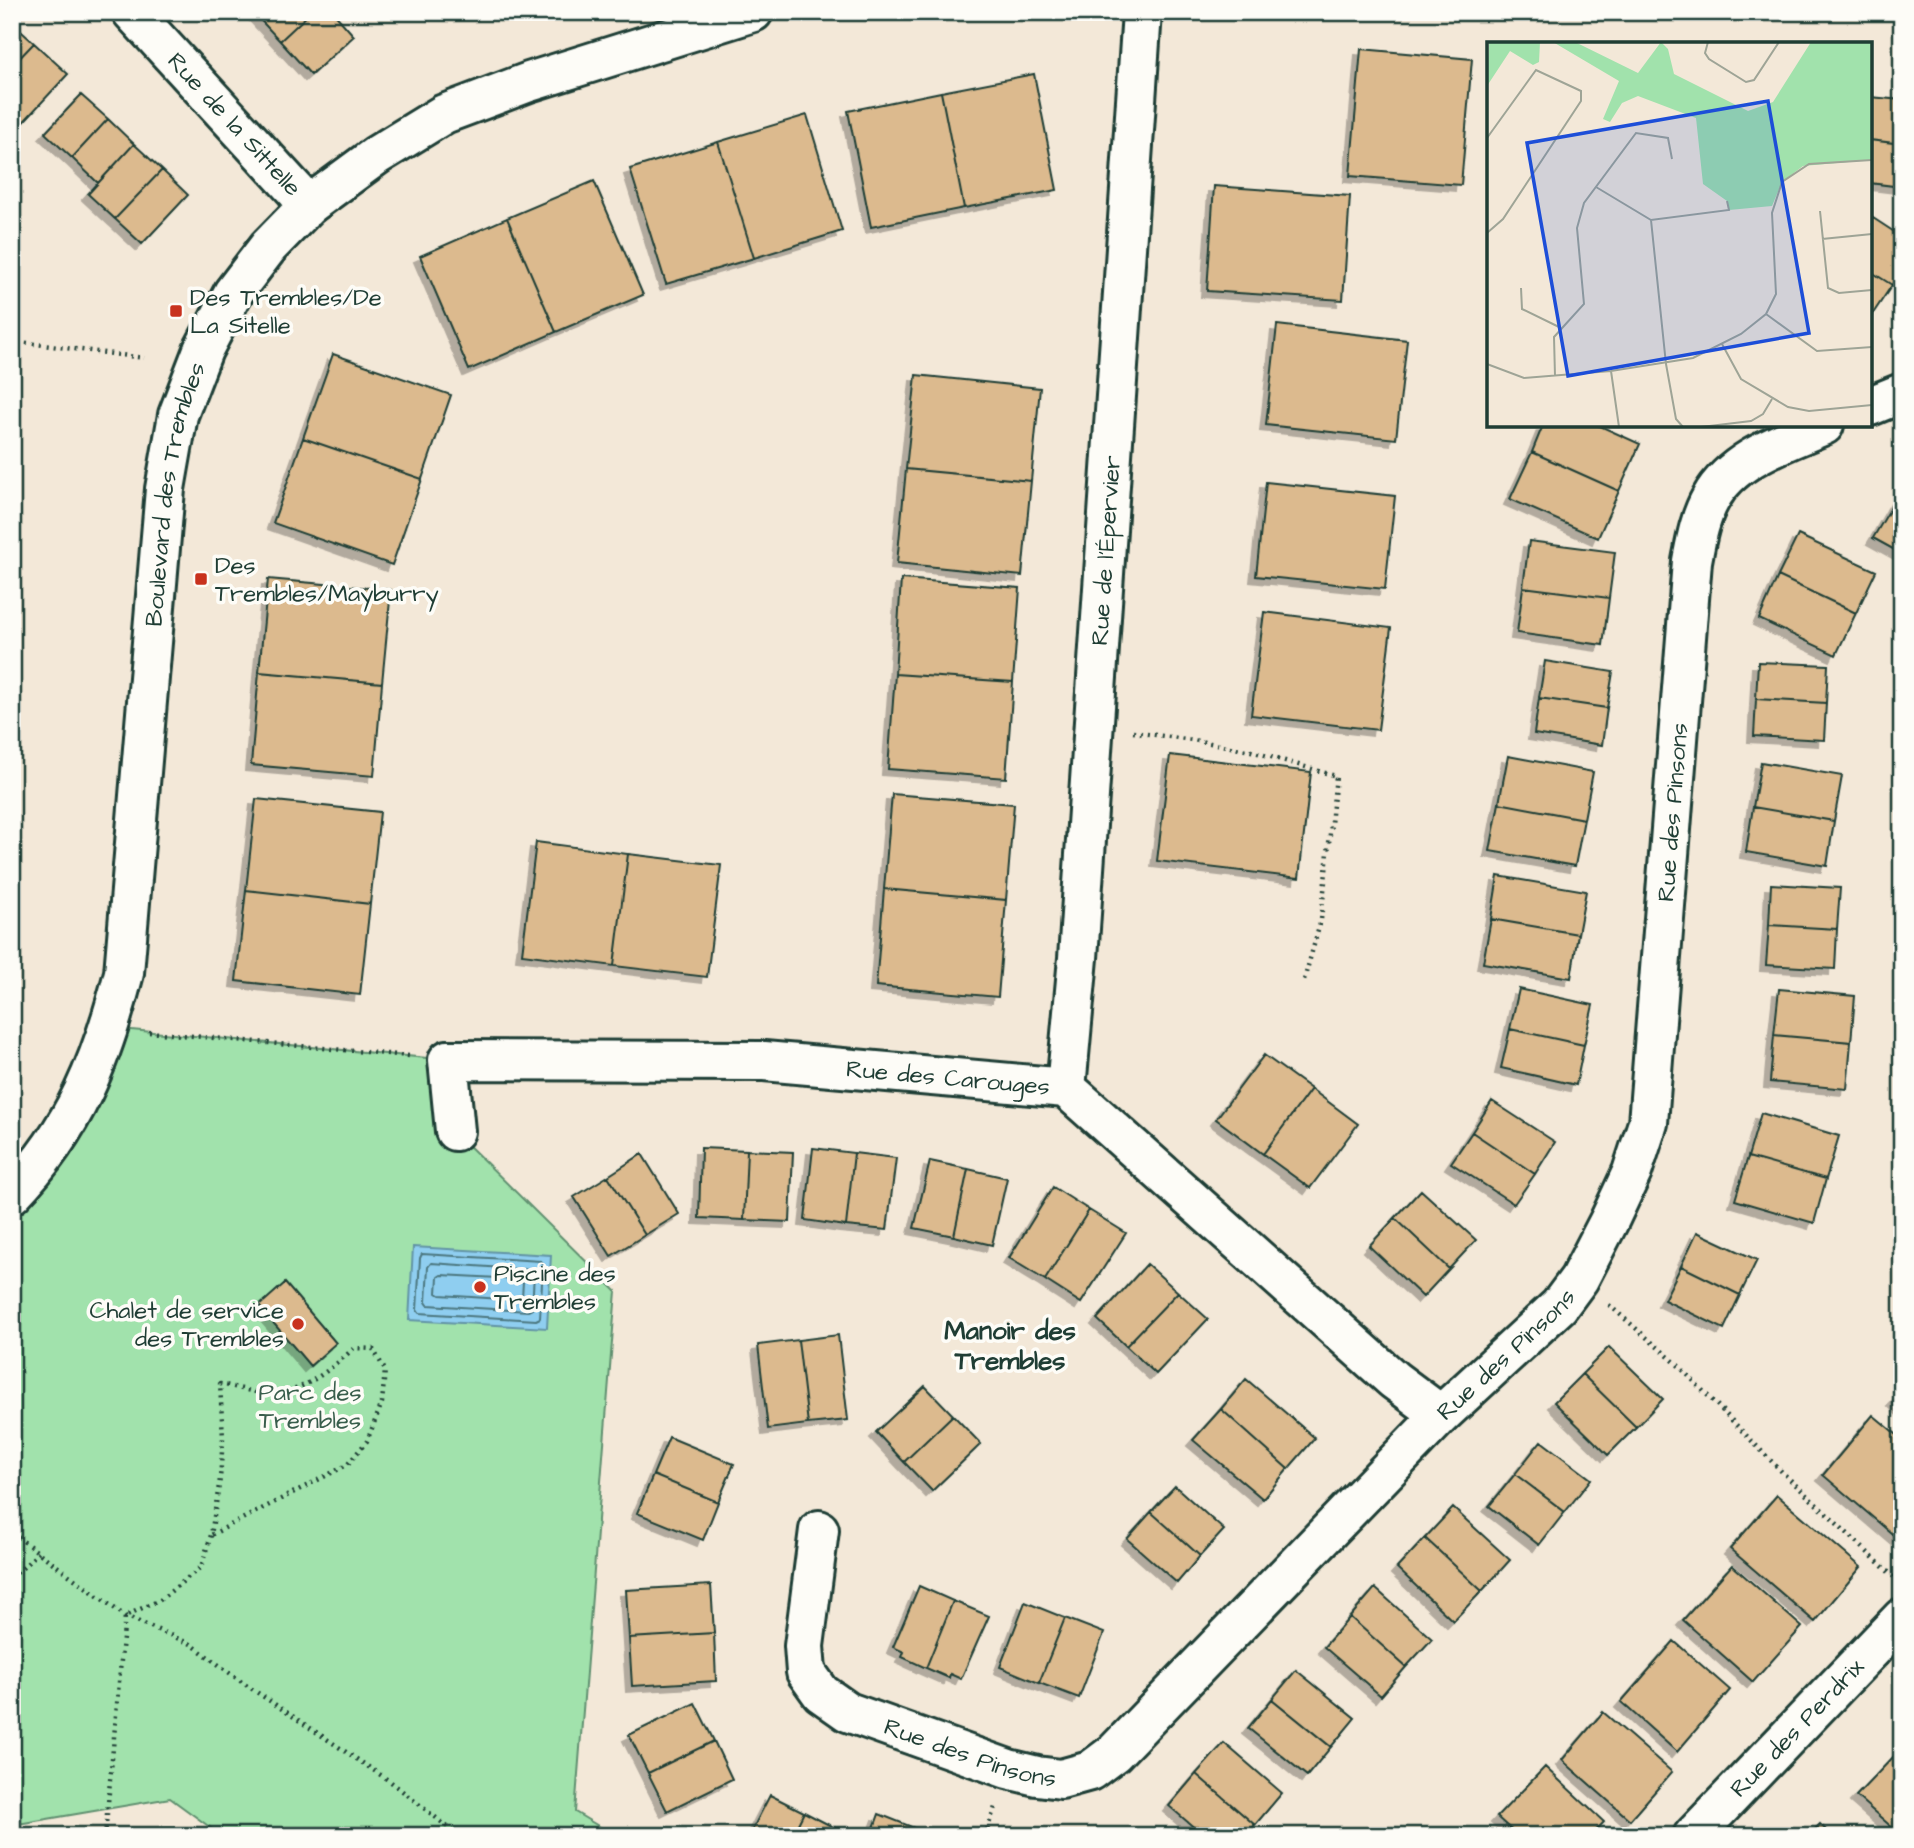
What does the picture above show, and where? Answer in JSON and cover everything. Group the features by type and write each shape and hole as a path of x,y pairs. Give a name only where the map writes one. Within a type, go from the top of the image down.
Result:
{"street":[{"name":"Rue de la Sittelle","path":"132,12 309,205"},
{"name":"Boulevard des Trembles","path":"12,1194 34,1171 67,1124 90,1082 110,1028 124,973 165,489 178,415 203,350 233,293 269,246 309,205 377,155 444,114 687,22 753,12"},
{"name":"Rue de l'Épervier","path":"1066,1088 1078,958 1142,12"},
{"path":"1872,405 1902,393"},
{"name":"Rue des Pinsons","path":"819,1530 804,1646 806,1672 821,1693 848,1712 1008,1769 1061,1779 1090,1771 1114,1753 1441,1415 1559,1306 1579,1279 1632,1172 1648,1123 1692,561 1698,530 1711,497 1734,471 1767,450 1819,427"},
{"path":"448,1059 455,1132"},
{"name":"Rue des Carouges","path":"448,1059 764,1061 1066,1088 1394,1380 1441,1415"},
{"name":"Rue des Perdrix","path":"1693,1836 1902,1618"}],"path":[{"path":"12,341 144,358"},
{"path":"1094,728 1213,743 1251,751 1336,776 1321,920 1304,980"},
{"path":"110,1028 448,1059"},
{"path":"1599,1296 1676,1363 1782,1472 1902,1585"},
{"path":"125,1616 160,1600 201,1567 211,1535 220,1479 223,1438 219,1384 275,1394 307,1383 334,1367 354,1348 373,1349 385,1370 382,1403 368,1441 348,1465 211,1535"},
{"path":"12,1533 125,1616 191,1644 243,1683 391,1782 459,1836"},
{"path":"12,1578 40,1552"},
{"path":"106,1836 125,1616"}],"green space":[{"name":"Parc des Trembles","path":"110,1028 448,1060 455,1132 616,1291 575,1812 615,1836 222,1836 170,1798 12,1825 12,1194"}],"water":[{"name":"Piscine des Trembles","path":"413,1247 551,1255 547,1328 409,1320"}],"building":[{"path":"253,12 311,12 280,41"},
{"path":"311,12 333,12 354,36 311,75 280,41"},
{"path":"12,23 34,43 12,66"},
{"path":"34,43 68,74 15,131 12,129 12,66"},
{"path":"1361,49 1472,59 1461,185 1350,176"},
{"path":"1034,74 1057,190 964,208 941,92"},
{"path":"941,92 964,208 871,227 848,111"},
{"path":"81,95 108,119 72,158 45,133"},
{"path":"1872,97 1902,100 1902,144 1872,140"},
{"path":"807,115 842,231 754,258 718,142"},
{"path":"108,119 134,144 98,183 72,158"},
{"path":"1872,140 1902,144 1902,187 1872,183"},
{"path":"718,142 754,258 666,284 630,169"},
{"path":"134,144 162,170 115,219 88,194"},
{"path":"162,170 188,195 142,244 115,219"},
{"path":"594,181 643,295 556,332 507,218"},
{"path":"1214,186 1350,196 1343,300 1207,291"},
{"path":"1872,217 1902,237 1902,270 1892,285 1872,272"},
{"path":"507,218 556,332 469,370 420,256"},
{"path":"1872,272 1892,285 1872,315"},
{"path":"1277,325 1407,340 1396,439 1266,425"},
{"path":"333,354 451,395 422,479 303,438"},
{"path":"916,375 1040,388 1031,481 906,469"},
{"path":"1542,427 1602,427 1640,444 1619,491 1532,452"},
{"path":"303,438 422,479 392,565 273,523"},
{"path":"1532,452 1619,491 1598,538 1510,499"},
{"path":"906,469 1031,481 1022,576 897,563"},
{"path":"1266,482 1395,496 1385,589 1256,576"},
{"path":"1902,489 1902,509 1893,504"},
{"path":"1893,504 1902,509 1902,554 1873,538"},
{"path":"1798,535 1876,571 1856,613 1778,576"},
{"path":"1529,541 1615,552 1609,598 1523,587"},
{"path":"1778,576 1856,613 1836,655 1759,619"},
{"path":"268,579 391,590 382,683 259,672"},
{"path":"901,579 1020,588 1013,682 895,674"},
{"path":"1523,587 1609,598 1603,645 1517,633"},
{"path":"1264,612 1391,628 1378,730 1251,715"},
{"path":"1545,661 1613,672 1607,708 1539,698"},
{"path":"1758,662 1828,665 1826,703 1756,699"},
{"path":"259,672 382,683 374,776 251,765"},
{"path":"895,674 1013,682 1006,778 888,769"},
{"path":"1539,698 1607,708 1602,745 1534,734"},
{"path":"1756,699 1826,703 1824,740 1754,736"},
{"path":"1170,755 1311,772 1299,878 1157,861"},
{"path":"1508,756 1593,772 1584,819 1499,803"},
{"path":"1761,762 1842,776 1834,821 1753,807"},
{"path":"892,794 1014,804 1006,900 884,889"},
{"path":"256,799 380,812 370,904 246,890"},
{"path":"1499,803 1584,819 1575,866 1490,851"},
{"path":"1753,807 1834,821 1827,866 1746,852"},
{"path":"536,842 628,854 614,966 522,954"},
{"path":"628,854 721,865 707,977 614,966"},
{"path":"1498,876 1586,891 1578,934 1491,919"},
{"path":"1771,884 1840,888 1837,929 1769,925"},
{"path":"884,889 1006,900 998,997 876,986"},
{"path":"246,890 370,904 360,995 236,981"},
{"path":"1491,919 1578,934 1571,978 1483,963"},
{"path":"1769,925 1837,929 1835,969 1766,965"},
{"path":"1519,989 1593,1005 1584,1045 1510,1029"},
{"path":"1779,989 1855,996 1851,1042 1774,1035"},
{"path":"1510,1029 1584,1045 1576,1085 1501,1068"},
{"path":"1774,1035 1851,1042 1847,1089 1770,1082"},
{"path":"1264,1055 1311,1089 1263,1154 1216,1119"},
{"path":"1311,1089 1358,1124 1310,1188 1263,1154"},
{"path":"1492,1101 1555,1142 1535,1174 1472,1132"},
{"path":"1761,1113 1839,1136 1826,1179 1748,1157"},
{"path":"1472,1132 1535,1174 1514,1204 1451,1163"},
{"path":"701,1148 747,1150 744,1220 699,1218"},
{"path":"813,1148 854,1153 846,1226 805,1220"},
{"path":"747,1150 793,1152 790,1222 744,1220"},
{"path":"854,1153 896,1158 887,1230 846,1226"},
{"path":"642,1154 679,1214 645,1235 608,1176"},
{"path":"1748,1157 1826,1179 1814,1223 1735,1200"},
{"path":"930,1161 968,1169 954,1236 914,1228"},
{"path":"968,1169 1007,1178 992,1245 954,1236"},
{"path":"608,1176 645,1235 611,1256 574,1197"},
{"path":"1053,1187 1089,1210 1045,1280 1009,1258"},
{"path":"1421,1190 1476,1240 1449,1269 1395,1218"},
{"path":"1089,1210 1126,1233 1081,1303 1045,1280"},
{"path":"1395,1218 1449,1269 1423,1297 1369,1246"},
{"path":"1697,1232 1757,1260 1740,1295 1681,1266"},
{"path":"1147,1264 1178,1292 1126,1346 1097,1319"},
{"path":"1681,1266 1740,1295 1724,1329 1664,1300"},
{"name":"Chalet de service des Trembles","path":"285,1283 336,1343 310,1366 259,1306"},
{"path":"1178,1292 1208,1319 1156,1374 1126,1346"},
{"path":"838,1335 848,1420 808,1424 798,1340"},
{"path":"798,1340 808,1424 768,1429 758,1345"},
{"path":"1609,1347 1663,1399 1636,1427 1582,1374"},
{"path":"1582,1374 1636,1427 1608,1455 1554,1402"},
{"path":"1246,1379 1315,1438 1288,1469 1221,1409"},
{"path":"925,1386 953,1415 904,1462 876,1432"},
{"path":"1902,1392 1902,1408 1894,1400"},
{"path":"1221,1409 1288,1469 1263,1499 1193,1440"},
{"path":"953,1415 981,1444 932,1491 904,1462"},
{"path":"1873,1415 1902,1439 1902,1532 1897,1538 1823,1475"},
{"path":"669,1437 734,1464 718,1502 653,1475"},
{"path":"1541,1441 1591,1479 1565,1512 1515,1474"},
{"path":"1515,1474 1565,1512 1539,1545 1489,1506"},
{"path":"653,1475 718,1502 703,1540 637,1513"},
{"path":"1175,1486 1224,1530 1200,1556 1151,1512"},
{"path":"1777,1495 1861,1567 1815,1622 1730,1549"},
{"path":"1453,1508 1510,1560 1482,1591 1425,1538"},
{"path":"1151,1512 1200,1556 1177,1583 1127,1539"},
{"path":"1425,1538 1482,1591 1453,1621 1397,1568"},
{"path":"1732,1565 1802,1627 1753,1682 1683,1620"},
{"path":"711,1585 714,1633 629,1638 626,1590"},
{"path":"919,1586 953,1601 926,1668 902,1657 904,1652 893,1647"},
{"path":"1375,1588 1432,1639 1406,1667 1350,1617"},
{"path":"953,1601 989,1616 961,1679 950,1674 949,1678 926,1668"},
{"path":"1025,1602 1065,1618 1039,1683 1000,1667"},
{"path":"1350,1617 1406,1667 1381,1696 1324,1647"},
{"path":"1065,1618 1104,1633 1079,1698 1039,1683"},
{"path":"714,1633 716,1681 632,1686 629,1638"},
{"path":"1674,1641 1730,1690 1677,1752 1621,1702"},
{"path":"1296,1670 1355,1718 1331,1747 1272,1699"},
{"path":"1272,1699 1331,1747 1307,1776 1248,1728"},
{"path":"695,1703 714,1741 648,1773 629,1735"},
{"path":"1603,1712 1672,1772 1630,1820 1562,1760"},
{"path":"714,1741 732,1779 667,1811 648,1773"},
{"path":"1224,1743 1282,1793 1255,1825 1196,1774"},
{"path":"1899,1751 1902,1754 1902,1836 1856,1796"},
{"path":"1545,1767 1604,1822 1591,1836 1518,1836 1497,1817"},
{"path":"1196,1774 1255,1825 1245,1836 1204,1836 1169,1806"},
{"path":"770,1795 804,1812 792,1836 749,1836"},
{"path":"804,1812 837,1829 834,1836 792,1836"},
{"path":"879,1814 917,1829 914,1836 871,1836"},
{"path":"1820,1824 1832,1836 1808,1836"},
{"path":"917,1829 933,1836 914,1836"}],"place":[{"name":"Des Trembles/De La Sitelle","path":"176,311"},
{"name":"Des Trembles/Mayburry","path":"201,579"},
{"name":"Piscine des Trembles","path":"480,1287"},
{"name":"Chalet de service des Trembles","path":"298,1324"}],"district":[{"name":"Manoir des Trembles","path":"1010,1345"}]}
